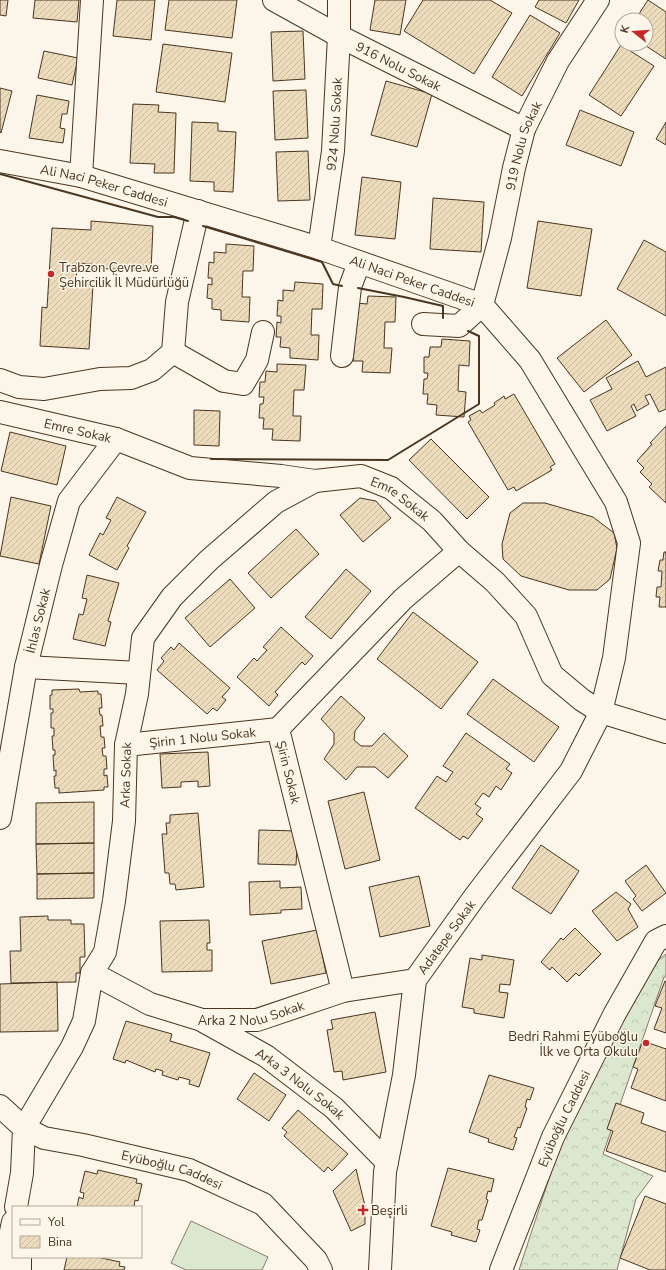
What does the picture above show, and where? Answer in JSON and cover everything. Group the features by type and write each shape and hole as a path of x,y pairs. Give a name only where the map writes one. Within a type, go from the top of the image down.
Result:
{"street":[{"path":"81,176 92,0"},
{"name":"916 Nolu Sokak","path":"274,0 339,36 524,129"},
{"name":"924 Nolu Sokak","path":"319,248 333,151 339,36 339,0"},
{"name":"919 Nolu Sokak","path":"482,305 500,238 514,168 524,129 558,62 598,0"},
{"name":"Ali Naci Peker Caddesi","path":"0,161 81,176 196,217 319,248 482,305 530,360 616,502 629,543 614,658 601,712"},
{"path":"0,380 19,388 44,389 94,380 131,378 152,370 173,352 177,302 196,217"},
{"path":"342,356 350,287 359,263"},
{"path":"423,324 459,326 482,305"},
{"path":"173,352 224,382 243,384 257,360 263,332"},
{"name":"Emre Sokak","path":"0,412 116,439 190,468 281,476 315,481 361,476 391,488 432,521 459,551 495,582 526,616 552,675 582,700 601,712 666,732"},
{"name":"İhlas Sokak","path":"0,818 26,667 51,565 69,501 116,439"},
{"name":"Arka Sokak","path":"24,1128 34,1108 50,1088 84,1021 92,973 105,952 114,901 124,821 126,745 137,694 143,638 172,597 209,560 276,502 315,481"},
{"name":"Şirin Sokak","path":"343,991 278,729 403,599 459,551"},
{"path":"26,667 139,674"},
{"name":"Adatepe Sokak","path":"380,1270 385,1172 404,1075 416,980 476,895 571,771 601,712"},
{"name":"Şirin 1 Nolu Sokak","path":"126,745 278,729"},
{"name":"Eyüboğlu Caddesi","path":"502,1270 553,1137 614,1015 656,941 666,936"},
{"name":"Arka 2 Nolu Sokak","path":"92,973 150,1004 202,1020 257,1020 343,991 416,980"},
{"name":"Arka 3 Nolu Sokak","path":"202,1020 266,1056 334,1108 387,1162"},
{"name":"Eyüboğlu Caddesi","path":"0,1106 24,1128 44,1138 83,1145 189,1170 263,1204 316,1260 321,1270"},
{"path":"17,1205 22,1173 24,1128"},
{"path":"3,1270 12,1227"},
{"path":"20,1258 20,1270"}],"green space":[{"path":"666,954 666,977 664,977 603,1154 653,1176 636,1199 617,1270 519,1270 564,1133 615,1035 656,962"},
{"path":"191,1221 268,1257 262,1270 186,1270 171,1263"}],"building":[{"path":"0,0 8,0 6,16 0,15"},
{"path":"35,0 79,0 77,22 33,18"},
{"path":"117,0 155,0 151,40 113,36"},
{"path":"169,0 237,0 232,38 165,30"},
{"path":"375,0 406,0 400,35 370,30"},
{"path":"423,0 490,0 512,13 474,74 404,31"},
{"path":"539,0 579,0 566,23 535,7"},
{"path":"648,0 666,12 666,59 654,51 654,12 640,12"},
{"path":"530,15 560,33 522,96 492,77"},
{"path":"303,31 305,79 273,81 271,32"},
{"path":"163,44 232,53 225,102 156,92"},
{"path":"44,51 78,58 72,85 38,78"},
{"path":"617,52 632,52 654,66 621,116 589,95"},
{"path":"386,81 432,94 417,147 371,135"},
{"path":"0,88 12,91 1,133 0,132"},
{"path":"306,90 308,138 275,140 273,91"},
{"path":"37,95 69,101 67,114 62,114 60,128 65,129 63,143 29,138"},
{"path":"133,104 159,105 158,112 176,113 174,173 154,173 155,164 130,163"},
{"path":"580,110 634,132 621,166 566,145"},
{"path":"192,122 218,123 218,131 236,132 233,192 214,191 214,182 190,181"},
{"path":"666,122 666,145 656,139"},
{"path":"308,151 310,200 278,201 276,152"},
{"path":"362,177 401,182 395,239 355,235"},
{"path":"433,198 484,202 481,252 430,249"},
{"path":"91,221 153,226 151,271 92,268 92,264 77,263 76,284 93,285 89,349 40,346 42,307 47,308 52,228 91,230"},
{"path":"538,221 592,229 581,296 527,288"},
{"path":"644,240 666,252 666,316 617,289"},
{"path":"226,244 254,246 253,271 243,271 242,297 250,297 249,322 221,320 221,310 212,309 212,299 207,298 208,284 212,285 212,278 208,278 209,262 214,263 214,252 226,253"},
{"path":"295,282 323,284 322,309 312,309 311,335 319,335 318,360 290,358 290,348 280,347 281,337 276,337 277,322 281,323 281,316 277,316 278,300 283,301 283,290 294,291"},
{"path":"368,296 396,297 395,322 385,322 384,348 392,348 390,373 362,372 363,361 353,361 354,350 349,350 356,303 367,304"},
{"path":"606,320 632,355 584,392 557,358"},
{"path":"442,339 470,341 469,366 459,365 458,391 466,392 464,417 436,415 437,405 427,404 428,394 423,394 424,379 427,379 428,373 424,373 424,357 429,357 430,347 441,347"},
{"path":"638,361 646,377 666,367 666,409 659,412 650,394 645,396 649,404 637,411 634,404 631,406 636,416 607,431 590,400 612,389 606,378"},
{"path":"277,364 306,365 304,390 294,390 293,416 301,416 300,441 272,440 273,429 263,429 264,418 259,418 260,404 263,404 264,397 259,397 260,382 265,382 266,371 277,372"},
{"path":"514,394 555,464 550,467 552,470 516,491 514,487 508,490 468,422 471,420 469,416 480,410 482,413 495,405 494,403 504,396 505,399"},
{"path":"194,410 220,411 219,446 194,445"},
{"path":"666,426 666,503 649,487 652,484 640,472 644,468 637,461 652,444 650,443"},
{"path":"10,432 66,446 57,485 1,471"},
{"path":"431,439 489,497 467,519 409,460"},
{"path":"11,497 51,506 39,564 0,556"},
{"path":"117,497 146,512 127,546 129,548 117,570 89,555 100,533 103,535 111,520 106,518"},
{"path":"360,498 376,501 391,518 363,542 340,515"},
{"path":"523,503 545,503 593,517 614,533 617,548 610,579 597,590 569,590 521,576 503,559 502,544 510,513"},
{"path":"296,529 319,554 271,598 248,573"},
{"path":"664,552 666,552 666,607 659,607 660,597 656,597 657,587 661,587 662,571 658,571 660,560 663,560"},
{"path":"346,569 371,591 331,639 305,617"},
{"path":"87,575 119,583 108,621 111,622 105,646 73,639 79,614 83,615 87,599 82,598"},
{"path":"230,579 255,608 210,647 185,618"},
{"path":"413,612 478,662 441,709 377,659"},
{"path":"281,627 313,656 305,665 302,662 275,692 278,695 269,706 237,677 254,658 257,661 267,650 263,647"},
{"path":"179,643 230,688 222,697 226,700 217,711 213,708 207,714 157,670 164,661 161,658 171,647 174,650"},
{"path":"493,679 559,727 534,762 467,714"},
{"path":"79,689 80,692 98,691 98,694 101,694 102,708 99,708 100,715 102,715 103,726 100,726 101,737 104,737 105,748 102,748 103,756 106,756 107,769 104,769 104,776 107,775 108,787 104,787 104,790 59,793 59,788 55,788 54,776 56,776 56,770 54,771 53,755 55,755 55,750 53,750 52,736 54,736 54,728 51,728 51,713 53,713 53,709 50,709 50,695 52,695 52,690"},
{"path":"341,696 365,718 355,731 354,740 361,746 372,746 384,733 408,756 388,778 375,767 357,767 346,780 324,759 334,744 334,733 321,719"},
{"path":"466,733 510,764 506,769 512,773 501,790 496,786 489,797 483,793 475,804 481,808 476,814 483,819 468,839 463,836 460,840 415,808 437,776 446,782 453,772 443,766"},
{"path":"208,752 210,786 198,787 198,781 181,782 181,787 162,788 160,754"},
{"path":"364,792 380,860 345,869 328,801"},
{"path":"94,802 94,843 36,844 36,803"},
{"path":"198,813 204,887 176,890 175,884 170,884 169,873 165,873 162,834 167,834 166,823 170,823 170,815"},
{"path":"259,830 298,831 296,865 258,864"},
{"path":"94,843 94,873 37,874 36,844"},
{"path":"541,845 579,871 551,914 512,888"},
{"path":"646,865 666,893 642,911 633,899 636,896 625,881"},
{"path":"94,873 94,898 37,899 37,874"},
{"path":"419,876 430,926 380,937 369,887"},
{"path":"280,881 280,888 301,887 302,909 281,910 281,913 250,915 249,882"},
{"path":"616,892 631,904 628,909 638,927 617,941 592,911"},
{"path":"48,916 48,920 71,920 71,924 84,924 85,957 80,957 80,973 76,973 76,982 11,983 10,951 21,951 20,917"},
{"path":"209,920 210,943 207,943 207,950 212,950 212,971 162,972 160,921"},
{"path":"575,928 601,954 579,976 576,973 567,982 552,967 550,970 541,962 561,938 563,940"},
{"path":"317,930 326,973 271,984 262,941"},
{"path":"482,955 514,960 510,985 500,984 499,992 508,993 504,1018 474,1013 474,1009 462,1007 470,958 482,960"},
{"path":"665,981 666,1033 654,1029 662,1008 655,1006"},
{"path":"57,982 58,1031 0,1032 0,984"},
{"path":"375,1012 386,1072 343,1080 342,1071 334,1072 327,1030 333,1029 331,1020"},
{"path":"126,1021 172,1034 170,1041 210,1053 199,1087 189,1084 190,1080 179,1077 178,1080 162,1075 163,1071 156,1069 155,1072 126,1060 125,1063 113,1059"},
{"path":"643,1041 666,1049 666,1101 631,1088 638,1069 633,1067"},
{"path":"254,1073 286,1095 269,1121 237,1099"},
{"path":"489,1075 534,1088 530,1100 527,1099 525,1107 527,1108 520,1128 518,1127 514,1137 517,1138 513,1150 488,1142 489,1139 469,1132"},
{"path":"616,1103 644,1113 641,1123 666,1132 666,1172 606,1151 613,1131 607,1129"},
{"path":"298,1110 348,1154 332,1171 328,1167 324,1172 284,1136 287,1132 282,1128"},
{"path":"448,1168 494,1179 491,1192 488,1191 486,1199 488,1200 482,1220 479,1220 477,1229 480,1230 476,1242 451,1235 452,1232 431,1226"},
{"path":"356,1169 365,1206 365,1224 351,1231 333,1191"},
{"path":"98,1170 137,1179 136,1183 142,1184 138,1201 135,1200 134,1206 77,1206 79,1197 83,1199 84,1193 80,1192 85,1171 97,1174"},
{"path":"645,1196 666,1204 666,1270 650,1270 620,1258"},
{"path":"67,1258 102,1258 120,1262 119,1266 125,1267 124,1270 64,1270"}],"wall":[{"path":"0,174 158,217 174,217 188,221"},
{"path":"203,226 322,262 333,284 342,286"},
{"path":"358,288 443,306 443,318"},
{"path":"211,459 388,460 479,404 479,336 468,331"}],"place":[{"name":"Trabzon Çevre ve Şehircilik İl Müdürlüğü","path":"51,274"},
{"name":"Bedri Rahmi Eyüboğlu İlk ve Orta Okulu","path":"646,1043"},
{"name":"Beşirli","path":"363,1210"}]}
